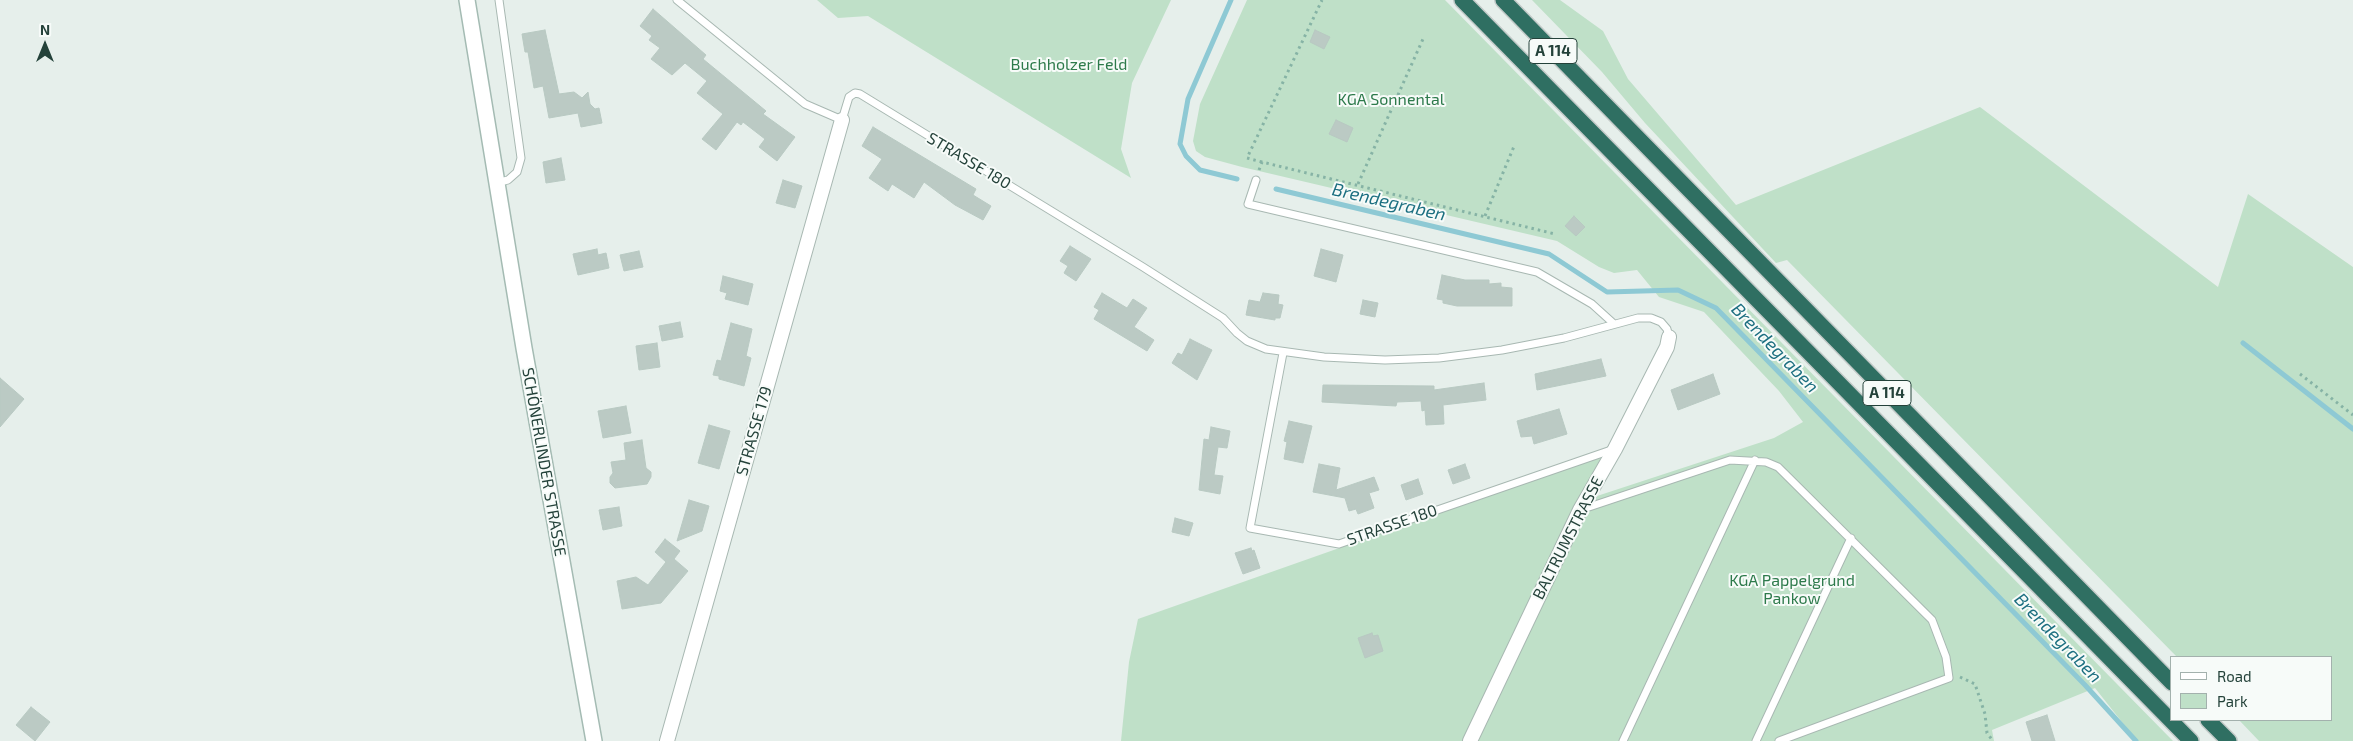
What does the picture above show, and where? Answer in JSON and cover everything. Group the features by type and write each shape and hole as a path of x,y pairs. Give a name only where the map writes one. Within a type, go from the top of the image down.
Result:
{"highway":[{"name":"A 114","path":"1462,0 2170,720"},
{"name":"A 114","path":"1504,0 2170,681"},
{"path":"1512,0 1603,102"},
{"name":"A 114","path":"2171,721 2191,741"},
{"path":"2209,721 2229,741"}],"main road":[{"name":"SCHÖNERLINDER STRASSE","path":"467,0 496,183 594,741"}],"street":[{"name":"STRASSE 179","path":"667,741 842,120"},
{"name":"BALTRUMSTRASSE","path":"1470,741 1580,510 1667,347 1669,337"}],"lane":[{"path":"496,183 508,180 517,172 520,158 499,0"},
{"path":"677,0 805,104 842,120"},
{"name":"STRASSE 180","path":"842,120 849,97 855,93 860,94 1224,318 1247,341 1283,353 1385,360 1439,358 1502,350 1564,338 1638,318 1651,318 1661,322 1667,329 1669,337"},
{"path":"1256,180 1248,204 1537,272 1592,304 1613,324"},
{"name":"STRASSE 180","path":"1283,353 1250,528 1339,544 1614,449"},
{"path":"1580,510 1730,460 1754,460 1778,467 1932,620 1946,656 1949,678 1779,741"},
{"path":"1623,741 1754,460"},
{"path":"1756,741 1851,538"}],"path":[{"path":"1322,0 1247,158 1555,234"},
{"path":"1358,184 1423,39"},
{"path":"1485,216 1515,144"},
{"path":"1256,180 1262,162"},
{"path":"2300,374 2353,415"},
{"path":"1949,678 1963,677 1975,684 1985,714 1988,737 1993,741"}],"green space":[{"name":"Buchholzer Feld","path":"817,0 1171,0 1132,83 1121,149 1131,178 868,16 838,18"},
{"path":"1247,0 1445,0 2173,741 2137,741 2095,688 1992,730 1994,741 1478,741 1594,497 1774,438 1803,422 1779,391 1704,312 1659,297 1637,270 1614,273 1599,267 1557,241 1242,167 1205,157 1196,151 1193,141 1200,104"},
{"path":"1532,0 1560,0 1603,31 1628,79 1736,205 1980,107 2218,287 2248,194 2353,267 2353,741 2259,741 2240,721 2333,721 2333,656 2176,656 1787,260 1776,263 1645,123 1602,72"},
{"path":"1603,455 1463,741 1121,741 1129,662 1138,619"}],"building":[{"path":"653,9 706,55 703,59 766,111 763,114 795,137 777,161 759,147 765,139 743,122 741,125 737,122 716,150 702,139 723,114 697,93 707,81 685,63 672,75 651,59 660,48 649,40 652,36 640,26"},
{"path":"545,30 559,94 574,92 582,98 588,92 590,104 595,109 599,108 602,123 581,127 578,113 549,118 543,86 534,88 528,52 525,52 522,34"},
{"path":"1315,30 1330,37 1324,49 1310,42"},
{"path":"1336,120 1353,128 1347,142 1329,134"},
{"path":"873,127 976,189 973,195 991,206 983,220 955,205 924,182 914,198 892,184 888,191 869,178 882,159 862,146"},
{"path":"561,158 565,180 546,183 543,162"},
{"path":"783,180 802,186 795,208 776,203"},
{"path":"1574,216 1585,227 1576,236 1565,226"},
{"path":"1070,246 1091,259 1076,281 1064,273 1068,266 1060,261"},
{"path":"597,249 598,255 606,253 609,268 578,275 573,254"},
{"path":"1321,249 1343,255 1336,282 1314,276"},
{"path":"639,251 643,267 624,271 620,255"},
{"path":"1442,275 1465,280 1489,280 1489,284 1501,283 1501,287 1512,288 1512,306 1457,306 1443,303 1443,300 1437,299"},
{"path":"723,276 753,284 748,305 725,299 727,293 720,291"},
{"path":"1102,293 1127,308 1133,299 1147,308 1134,327 1154,340 1147,351 1094,319 1099,310 1094,307"},
{"path":"1263,293 1279,295 1278,304 1283,305 1280,318 1275,318 1275,320 1246,315 1249,300 1260,302"},
{"path":"1363,300 1378,303 1375,317 1360,314"},
{"path":"680,322 683,337 662,341 659,326"},
{"path":"731,323 752,329 746,356 751,358 744,386 719,379 719,376 713,375 717,360 721,361"},
{"path":"1190,339 1212,350 1197,380 1172,363 1178,353 1182,355"},
{"path":"657,343 660,367 639,370 636,346"},
{"path":"1601,359 1606,376 1537,390 1535,374"},
{"path":"1713,374 1720,394 1678,410 1671,390"},
{"path":"0,378 24,399 0,427"},
{"path":"1484,383 1486,400 1443,405 1444,424 1426,425 1425,410 1422,411 1421,401 1397,402 1396,406 1322,402 1323,385 1434,386 1434,390"},
{"path":"626,406 631,433 603,438 598,411"},
{"path":"1559,409 1567,434 1534,444 1532,436 1521,437 1517,421"},
{"path":"1289,421 1312,426 1303,463 1284,459 1287,442 1284,441"},
{"path":"709,425 730,431 719,469 698,463"},
{"path":"1211,427 1230,431 1227,448 1218,447 1214,475 1223,476 1220,494 1199,490 1204,439 1209,440"},
{"path":"642,440 646,468 651,472 651,477 647,484 615,488 610,483 610,477 613,473 611,462 626,460 624,443"},
{"path":"1319,464 1340,468 1336,490 1374,477 1379,490 1369,493 1374,508 1358,514 1356,509 1349,511 1345,498 1313,492"},
{"path":"1465,464 1470,478 1453,484 1448,470"},
{"path":"1418,479 1423,494 1406,500 1401,485"},
{"path":"689,500 709,506 702,531 677,541"},
{"path":"619,507 622,526 603,530 599,510"},
{"path":"1175,518 1193,523 1189,536 1172,532"},
{"path":"665,539 680,551 674,559 688,571 661,603 622,609 617,581 636,577 648,585 666,562 655,552"},
{"path":"1251,548 1252,551 1254,550 1260,568 1243,574 1235,553"},
{"path":"1372,633 1373,636 1378,635 1383,651 1365,658 1358,638"},
{"path":"31,707 50,722 35,741 16,725"},
{"path":"2047,715 2055,741 2032,741 2026,722"}],"waterway":[{"name":"Brendegraben","path":"1231,0 1188,99 1180,144 1186,156 1200,170 1237,179"},
{"name":"Brendegraben","path":"1276,189 1549,254 1607,292 1678,290 1716,308 2085,685 2136,741"},
{"path":"2243,343 2353,429"}],"park label":[{"name":"KGA Sonnental","path":"1391,100"},
{"name":"KGA Pappelgrund Pankow","path":"1792,590"}]}
